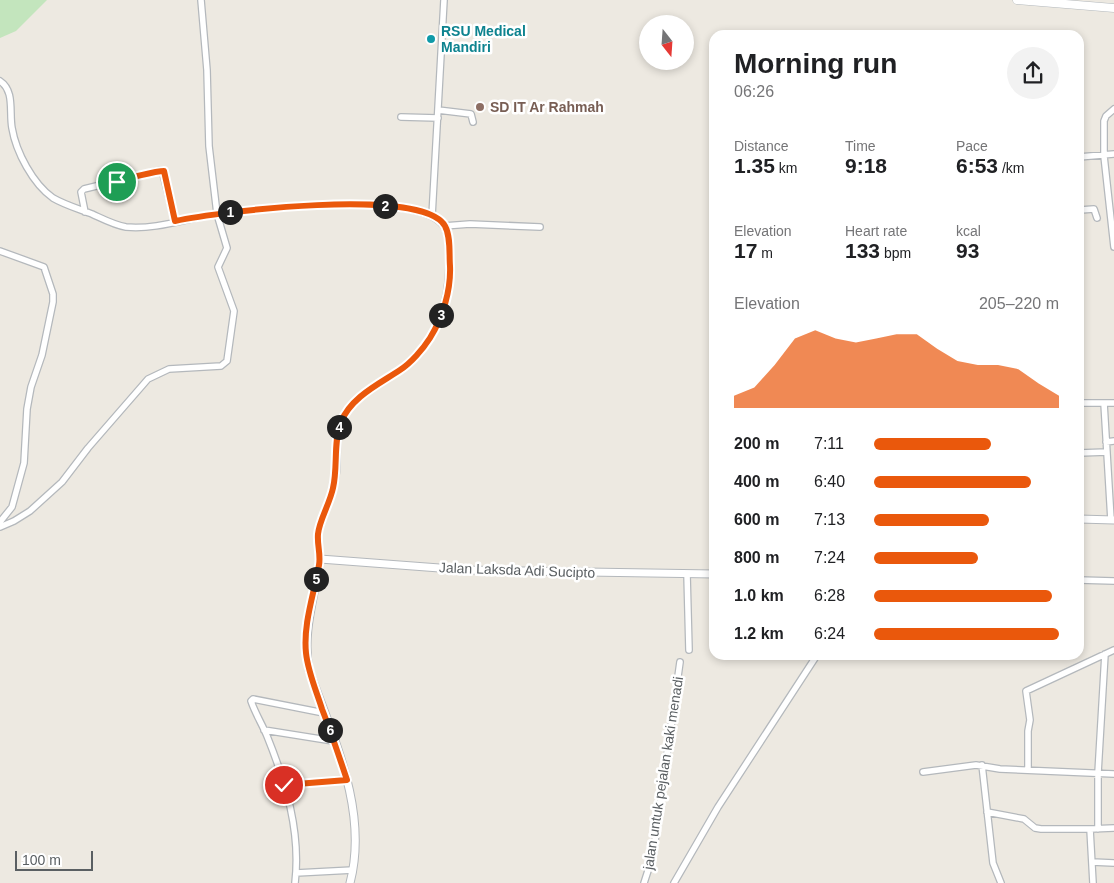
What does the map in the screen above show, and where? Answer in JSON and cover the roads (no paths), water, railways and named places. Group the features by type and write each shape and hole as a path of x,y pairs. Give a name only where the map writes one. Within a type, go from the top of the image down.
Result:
{"main road":[{"path":"1017,0 1114,8"}],"street":[{"path":"0,527 14,522 62,482 88,448 148,379 169,369 221,366 227,361 234,312 218,267 227,248 218,214 210,146 207,70 201,0"},
{"path":"432,216 444,0"},
{"path":"0,81 7,88 12,128 34,177 54,199 124,226 144,227 218,214 304,206 408,208 432,216 444,226 448,240 450,278 440,318 430,339 401,370 378,382 358,399 341,421 336,474 318,533 320,559 308,620 306,650 309,670 347,780 353,804 353,870 350,883"},
{"path":"1114,109 1106,116 1104,121 1104,156 1114,247"},
{"path":"438,110 472,114 473,122"},
{"path":"401,117 438,118"},
{"path":"1084,157 1114,154"},
{"path":"85,212 81,192 84,189 162,170 175,221"},
{"path":"1084,209 1094,208 1097,218"},
{"path":"444,226 470,224 540,227"},
{"path":"0,251 44,267 53,294 42,355 31,387 27,409 24,463 12,507 0,522"},
{"path":"1084,519 1113,520 1104,402"},
{"path":"1084,403 1114,403"},
{"path":"1106,442 1114,441"},
{"path":"1084,453 1107,452"},
{"name":"Jalan Laksda Adi Sucipto","path":"320,559 466,570 709,574"},
{"path":"687,574 689,650"},
{"path":"1084,580 1114,581"},
{"path":"1028,769 1028,731 1030,720 1027,690 1114,650"},
{"path":"1098,829 1098,773 1105,654"},
{"path":"674,883 718,807 814,660"},
{"name":"jalan untuk pejalan kaki menadi","path":"644,883 653,855 680,662"},
{"path":"295,883 297,850 292,810 264,730 251,703 252,699 324,713"},
{"path":"264,730 334,741"},
{"path":"982,765 993,863 1001,883"},
{"path":"923,772 982,765 1000,769 1114,774"},
{"path":"284,785 347,780"},
{"path":"987,812 1024,819 1033,827 1041,829 1114,828"},
{"path":"1090,829 1093,883"},
{"path":"1092,862 1114,863"},
{"path":"296,873 353,870"}],"place":[{"name":"RSU Medical Mandiri","path":"431,39"},
{"name":"SD IT Ar Rahmah","path":"480,107"}]}
